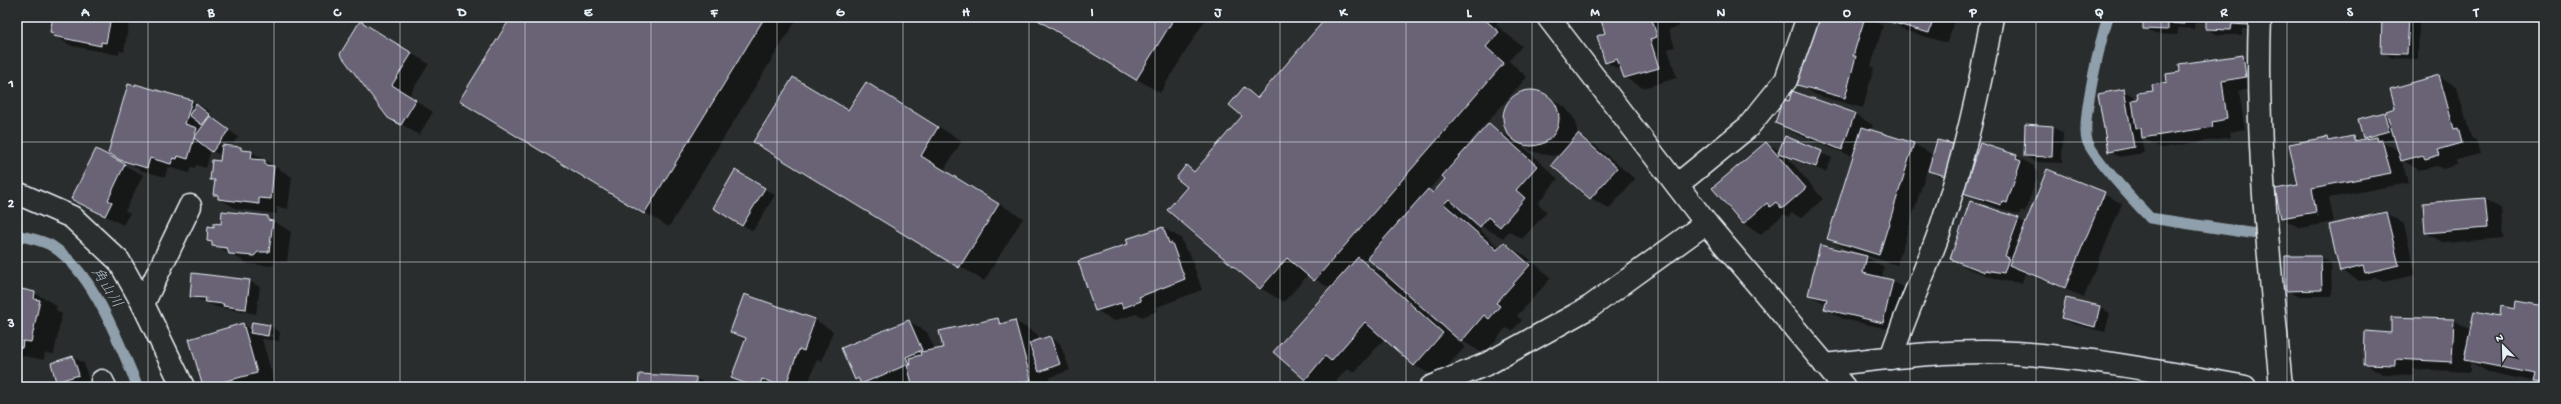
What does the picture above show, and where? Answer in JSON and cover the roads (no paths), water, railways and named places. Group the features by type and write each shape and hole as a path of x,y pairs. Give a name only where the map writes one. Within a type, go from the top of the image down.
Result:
{"street":[{"path":"1548,17 1706,223 1844,387"},
{"path":"1677,185 1748,127 1786,80 1808,17"},
{"path":"1891,358 1903,320 1940,231 1961,162 1992,17"},
{"path":"2260,17 2258,62 2260,150 2281,387"},
{"path":"17,193 72,217 119,261 143,304 183,387"},
{"path":"143,304 190,206"},
{"path":"1431,387 1489,363 1590,307 1706,223"},
{"path":"1825,365 1920,355 2014,353 2141,368 2245,387"}],"waterway":[{"path":"2108,17 2089,98 2086,130 2087,140 2090,147 2115,180 2150,218 2257,234"},
{"name":"角山川","path":"17,235 52,246 67,258 81,274 104,310 138,387"}]}
